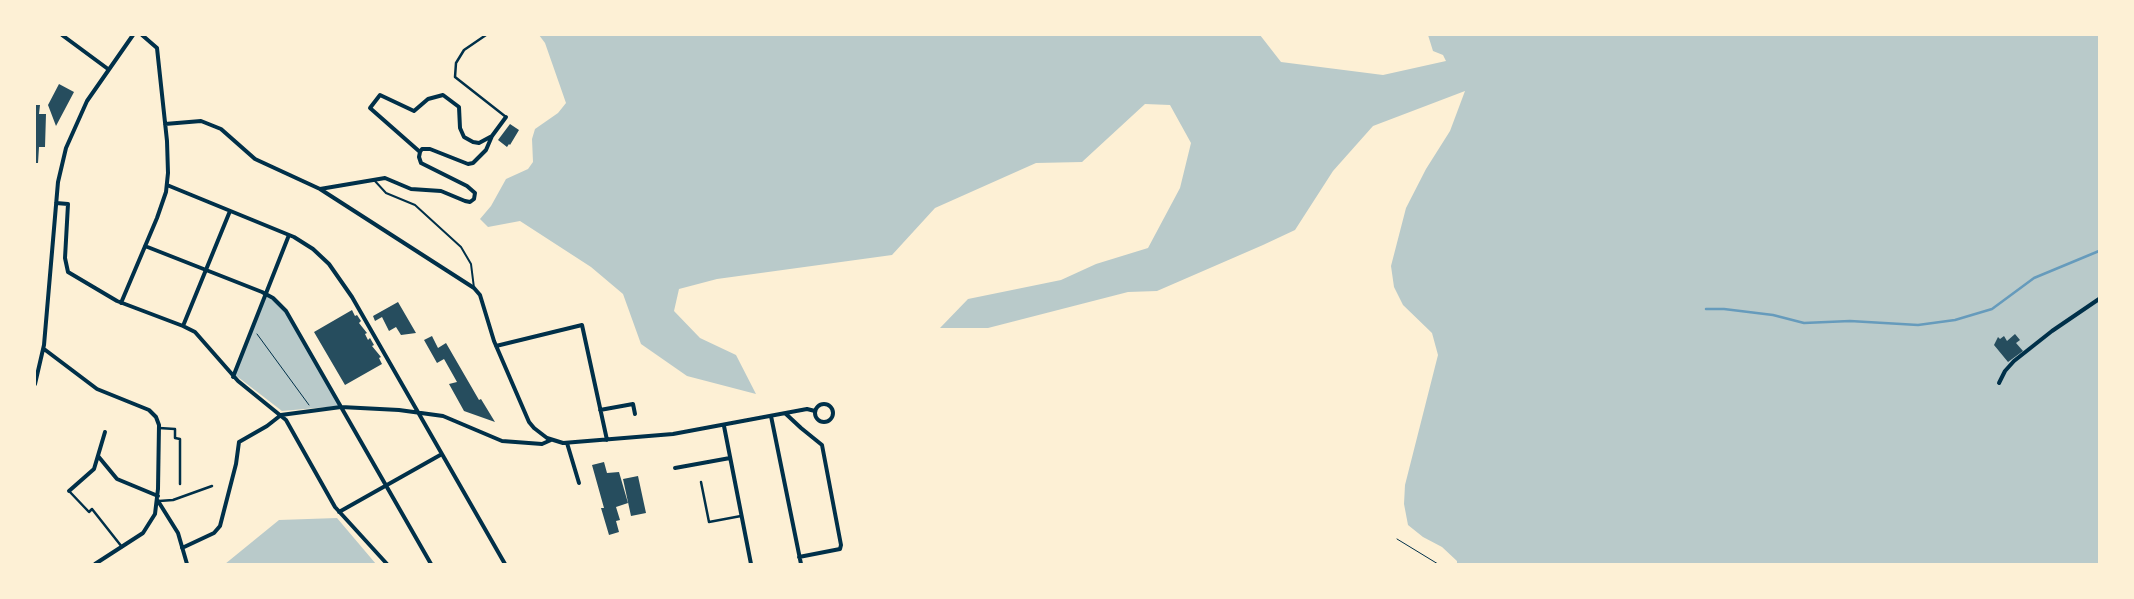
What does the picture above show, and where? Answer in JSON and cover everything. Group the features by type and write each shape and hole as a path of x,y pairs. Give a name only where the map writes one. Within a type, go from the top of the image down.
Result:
{"street":[{"path":"62,35 108,69"},
{"path":"35,384 44,349 58,176 66,148 87,102 133,35"},
{"path":"121,303 157,218 167,185 169,157 157,48 142,35"},
{"path":"420,152 430,149 468,164 473,163 486,150 492,136 506,117 455,77 456,63 464,50 486,35"},
{"path":"420,152 370,108 380,95 414,111 428,99 443,94 459,107 460,128 464,136 473,142 479,143 492,136"},
{"path":"165,124 193,120 209,123 230,135 249,154 261,162 320,189 474,288 480,295 496,346 529,422 538,432 551,440 567,443 673,434 808,410 815,411"},
{"path":"320,189 372,178 385,178 410,189 441,191 470,202 474,199 475,193 467,186 421,163 420,152"},
{"path":"167,185 289,235 321,255 337,273 505,564"},
{"path":"56,202 68,204 65,258 68,272 114,300 183,326 200,338 234,377 286,420 339,512 387,564"},
{"path":"183,326 230,211"},
{"path":"234,377 289,235"},
{"path":"145,246 265,294 277,302 289,316 431,564"},
{"path":"1999,383 2005,371 2014,361 2052,331 2099,299"},
{"path":"496,346 582,325 607,440"},
{"path":"44,349 97,389 145,408 153,414 159,428 158,499 157,508 152,520 142,533 95,564"},
{"path":"600,410 633,404 635,414"},
{"path":"822,404 828,405 833,411 833,416 826,422 820,421 815,411 822,404"},
{"path":"182,548 214,532 220,526 236,464 239,442 268,426 281,415 341,407 418,412 443,416 502,441 542,444 551,440"},
{"path":"786,414 822,445 841,545 840,549 799,557"},
{"path":"771,416 801,564"},
{"path":"724,426 751,564"},
{"path":"159,428 175,429 175,438 180,439 180,484"},
{"path":"105,432 94,469 69,491 89,512 92,509 122,547"},
{"path":"567,443 579,483"},
{"path":"339,512 442,454"},
{"path":"98,456 117,479 158,499 173,500 212,486"},
{"path":"676,468 730,458"},
{"path":"701,482 710,522 741,516"},
{"path":"158,499 178,533 187,564"}],"lane":[{"path":"372,178 386,192 415,205 461,247 471,264 474,288"}],"path":[{"path":"252,327 314,411"},
{"path":"1396,539 1438,564"}],"shaded area":[{"path":"539,35 1260,35 1281,62 1383,75 1446,61 1443,55 1433,51 1428,35 2099,35 2099,564 1457,564 1457,561 1442,547 1423,537 1408,525 1404,504 1405,485 1438,355 1432,333 1403,305 1394,287 1391,266 1406,208 1426,169 1450,131 1465,91 1373,126 1333,171 1295,230 1263,245 1157,291 1128,292 988,328 940,328 968,299 1061,280 1096,264 1148,248 1180,188 1191,143 1170,105 1145,104 1082,162 1036,163 935,208 892,255 717,279 679,289 674,311 700,338 736,355 756,394 687,376 641,344 623,294 591,267 520,221 488,227 480,219 491,206 506,179 528,169 533,162 532,139 535,129 558,113 566,103 545,43"},
{"path":"265,295 277,303 288,315 339,406 282,411 234,374"},
{"path":"337,518 376,564 225,564 279,520"}],"building":[{"path":"59,84 74,92 56,126 48,105"},
{"path":"35,105 40,105 39,114 46,114 45,147 39,147 38,163 35,163"},
{"path":"510,124 519,130 507,147 498,140"},
{"path":"398,302 416,333 401,335 396,327 389,331 382,317 375,321 373,316"},
{"path":"352,310 361,321 359,323 367,333 365,334 368,340 370,338 374,345 372,346 381,357 379,358 382,364 345,385 314,332"},
{"path":"2015,334 2020,340 2016,343 2023,351 2008,362 1994,345 1998,337 2000,339 2004,336 2007,341"},
{"path":"432,336 438,348 446,343 479,400 481,399 495,422 464,411 449,384 457,382 444,359 437,363 424,340"},
{"path":"604,462 607,473 619,472 628,503 616,507 620,520 616,521 619,532 609,535 601,508 604,508 592,465"},
{"path":"638,476 646,513 631,516 623,479"}],"waterway":[{"path":"1706,309 1724,309 1773,315 1804,323 1850,321 1918,325 1955,320 1992,309 2034,278 2099,251"}]}
